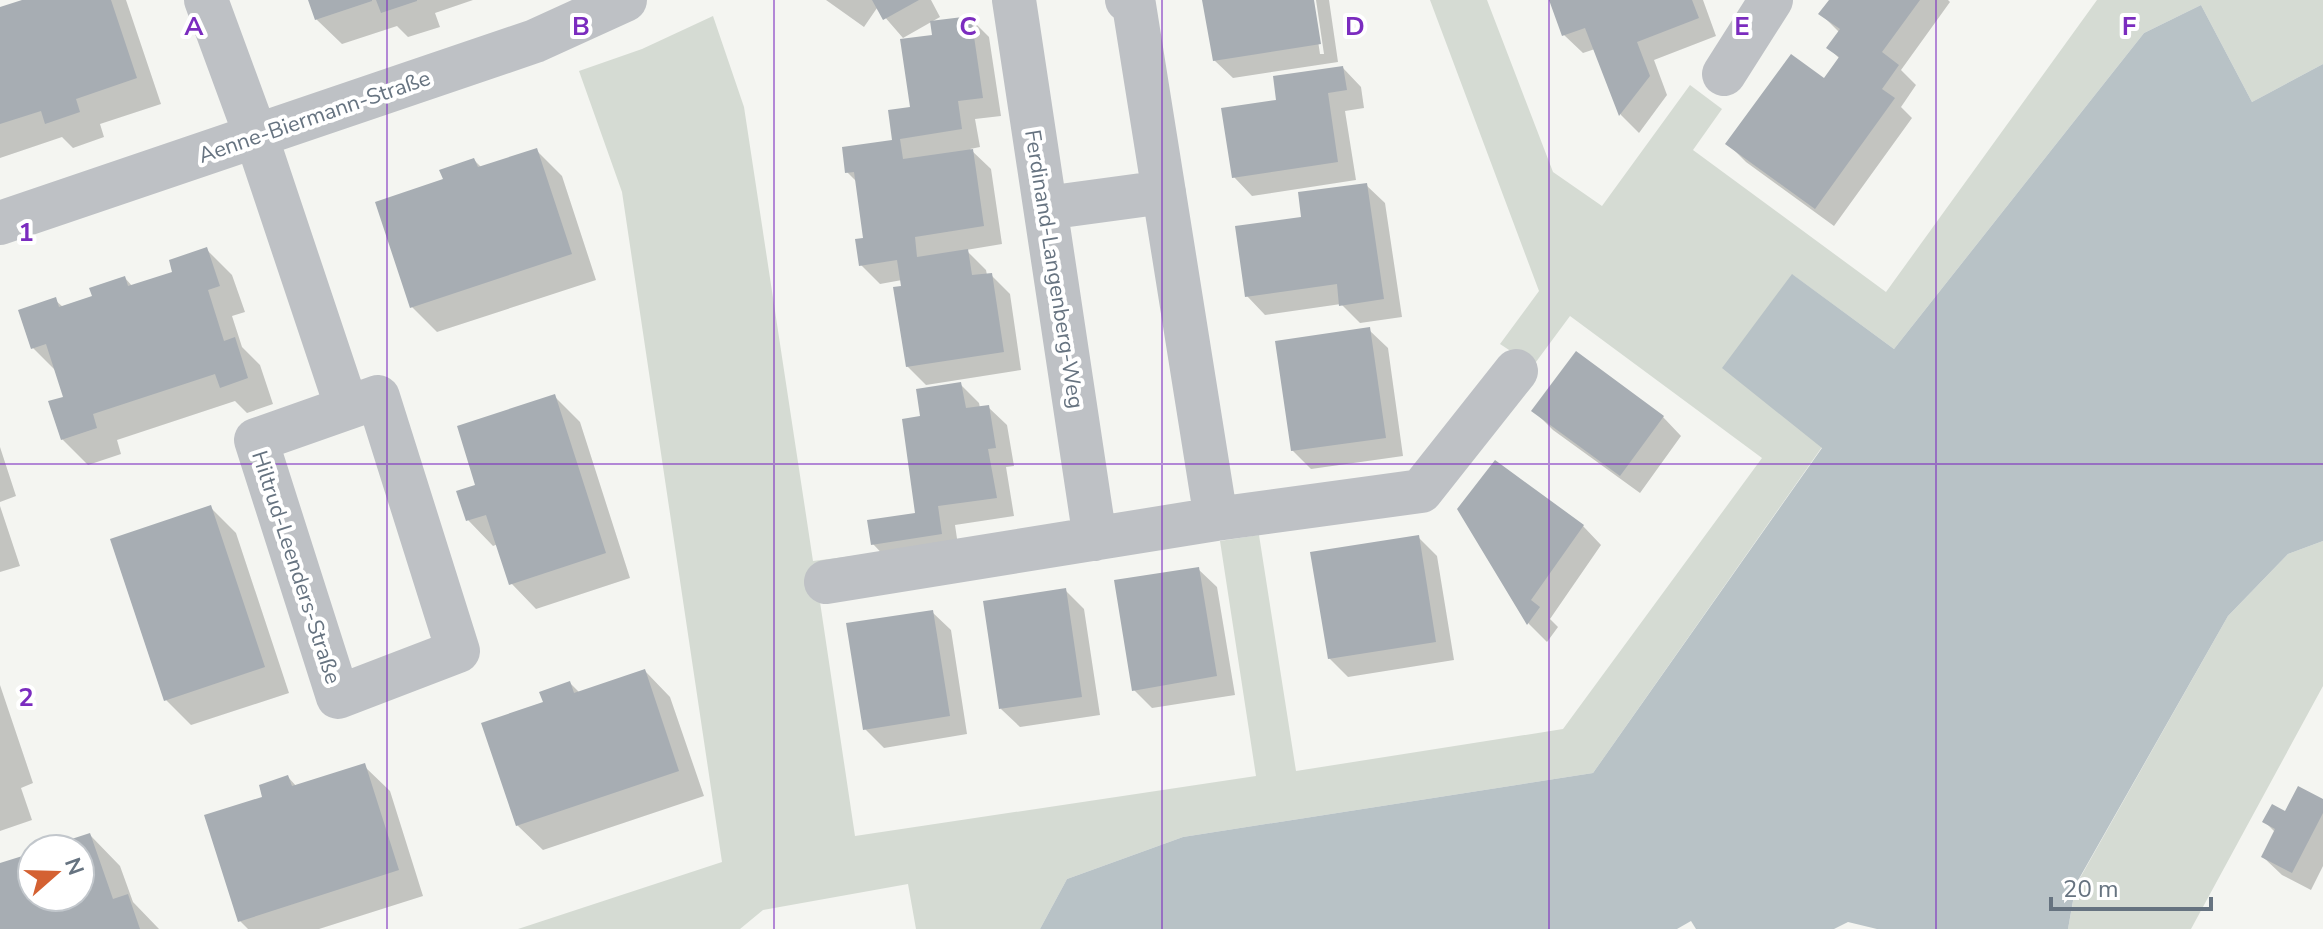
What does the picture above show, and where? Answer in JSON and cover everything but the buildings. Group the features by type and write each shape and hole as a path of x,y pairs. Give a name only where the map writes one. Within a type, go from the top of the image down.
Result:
{"street":[{"path":"206,0 256,136 347,408"},
{"name":"Aenne-Biermann-Straße","path":"0,223 535,41 625,0"},
{"name":"Ferdinand-Langenberg-Weg","path":"1014,0 1095,539"},
{"path":"1127,0 1134,5 1216,519"},
{"path":"1724,74 1771,0"},
{"path":"1046,208 1164,192"},
{"path":"826,582 1216,519 1421,491 1516,371"},
{"name":"Hiltrud-Leenders-Straße","path":"378,397 458,651 338,697 256,440 347,408 378,397"}],"shaded area":[{"path":"1430,0 1487,0 1553,172 1602,206 1690,85 1722,109 1693,150 1886,292 2097,0 2323,0 2323,64 2252,102 2201,5 2144,33 1894,349 1793,275 1822,447 1593,773 1183,837 1067,879 1040,929 916,929 908,884 763,910 740,929 518,929 722,862 622,192 579,71 642,49 713,16 744,107 813,561 876,553 820,602 855,836 1256,776 1220,541 1259,535 1296,771 1563,729 1762,458 1570,316 1533,366 1500,344 1539,291"},
{"path":"2201,5 2252,102 2323,64 2323,541 2288,554 2228,616 2076,884 2068,929 1877,929 1848,922 1834,929 1696,929 1691,921 1677,929 1040,929 1067,879 1183,837 1593,773 1822,448 1722,368 1792,274 1894,349 2144,33"},
{"path":"2323,541 2323,686 2191,929 2068,929 2076,885 2228,616 2288,554"}]}
